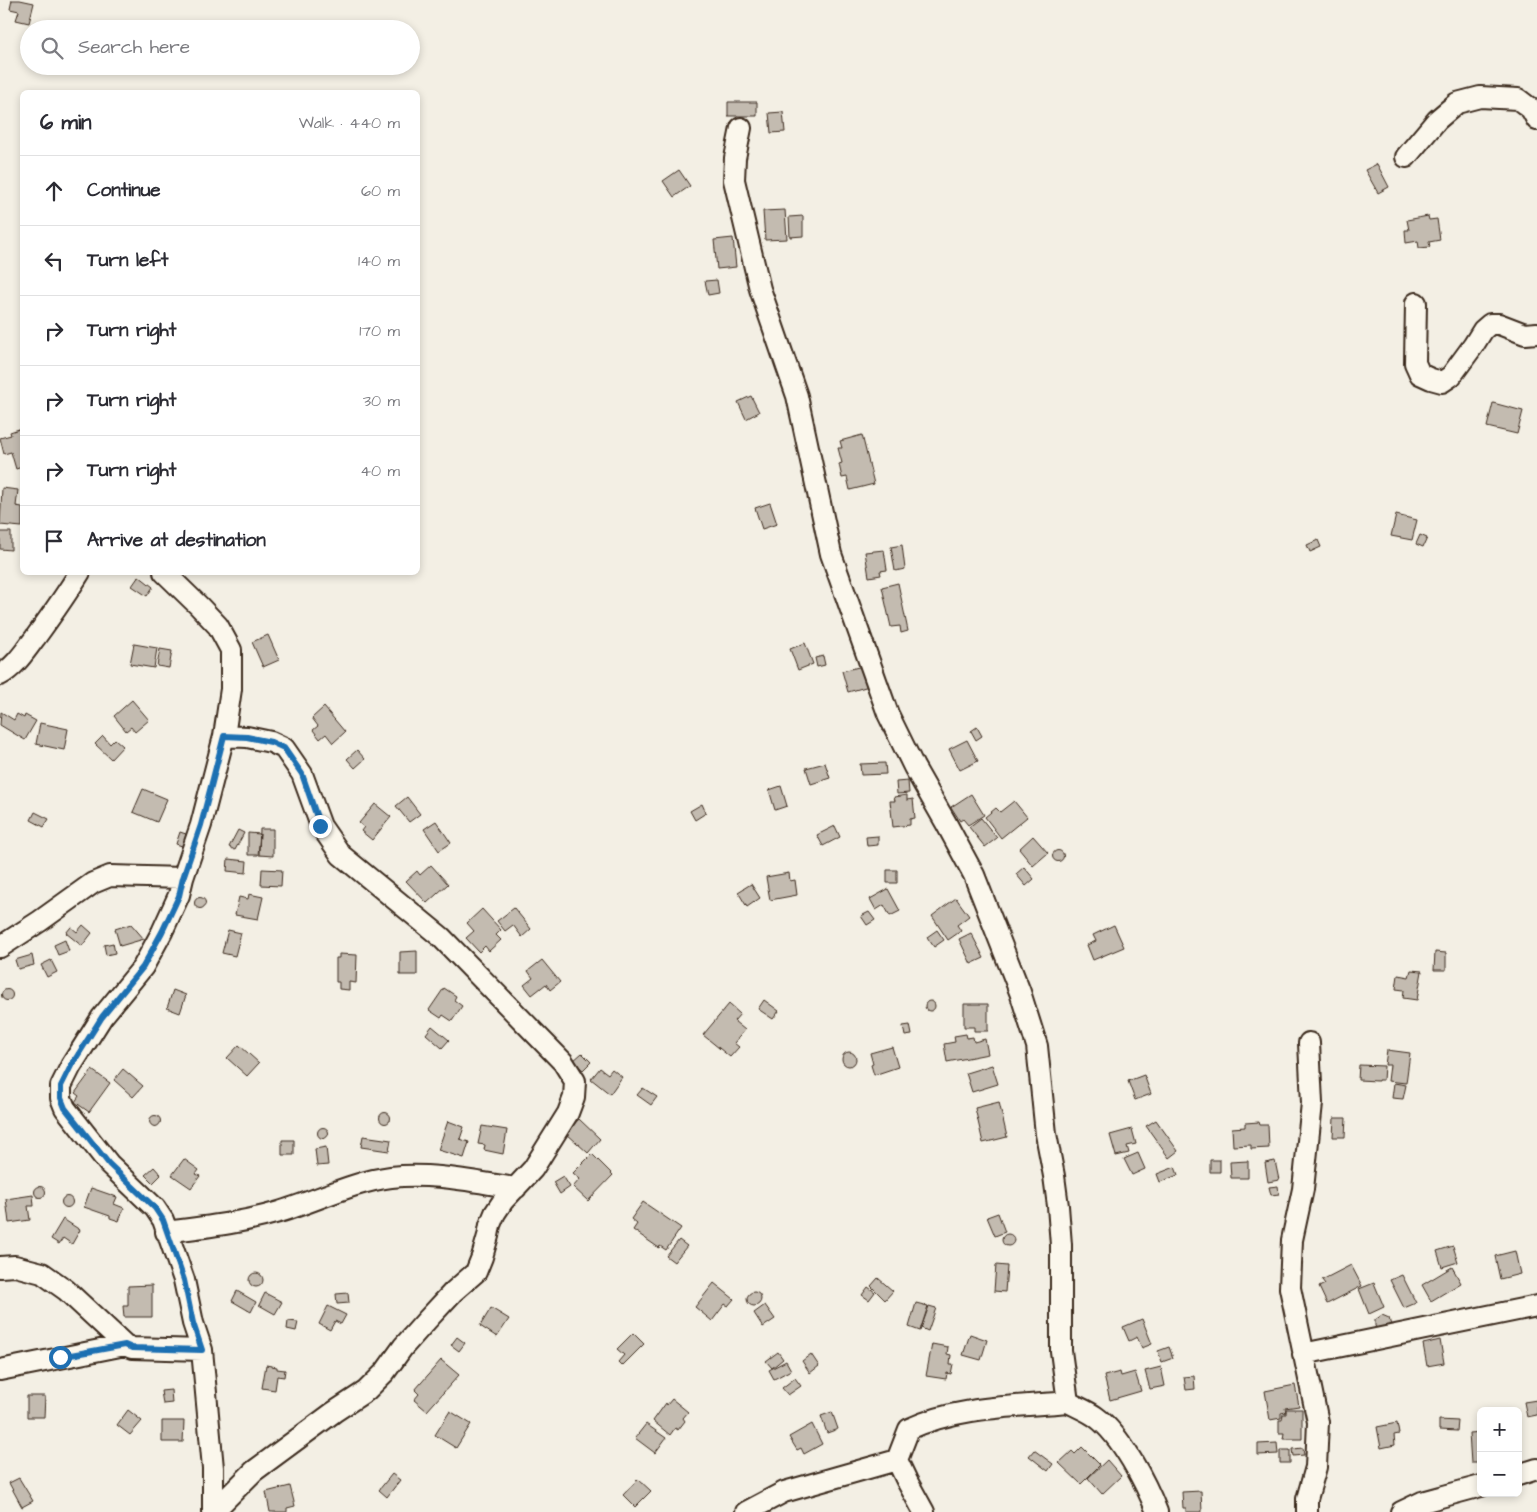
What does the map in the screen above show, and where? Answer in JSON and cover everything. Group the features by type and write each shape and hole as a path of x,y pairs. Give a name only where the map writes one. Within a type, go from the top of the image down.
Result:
{"street":[{"path":"1406,157 1437,120 1457,103 1480,97 1518,99 1531,109 1537,120"},
{"path":"741,128 735,158 734,180 760,289 797,396 831,554 888,714 914,767 974,876 1020,992 1037,1046 1046,1134 1058,1206 1061,1246 1062,1351 1068,1402"},
{"path":"1416,303 1415,363 1420,374 1436,381 1442,382 1451,376 1483,330 1490,324 1500,324 1525,334 1537,333"},
{"path":"0,675 6,672 18,660 62,601 78,575"},
{"path":"167,575 218,626 231,650 231,689 224,736 201,825 183,878 179,896 143,967 102,1017 71,1066 61,1086 61,1098 65,1108 109,1164 155,1208 163,1220 184,1280 193,1323 202,1350 213,1468 213,1512"},
{"path":"213,1512 254,1471 326,1417 366,1391 385,1372 403,1347 427,1320 453,1292 476,1272 495,1213 502,1201 534,1169 568,1114 574,1097 575,1081 564,1062 441,937 341,855 320,826 302,774 284,748 271,742 247,737 224,736"},
{"path":"0,947 93,883 110,876 183,878"},
{"path":"1307,1512 1307,1499 1316,1467 1318,1422 1290,1288 1292,1240 1303,1189 1311,1111 1309,1043"},
{"path":"166,1232 242,1221 269,1215 353,1185 389,1177 419,1175 516,1188"},
{"path":"0,1267 15,1266 42,1274 66,1290 125,1345 132,1348 202,1350"},
{"path":"1303,1354 1537,1306"},
{"path":"0,1370 125,1345"},
{"path":"924,1512 906,1481 897,1460 909,1430 927,1421 966,1412 1068,1402 1096,1417 1111,1431 1123,1447 1151,1494 1157,1512"},
{"path":"746,1512 784,1492 897,1460"},
{"path":"1522,1474 1537,1470"},
{"path":"1401,1512 1422,1502 1477,1487"}],"building":[{"path":"12,0 34,3 30,20 16,20 19,11 10,9"},
{"path":"728,102 757,102 757,116 728,116"},
{"path":"783,112 785,132 771,133 769,113"},
{"path":"1377,164 1389,187 1378,193 1365,170"},
{"path":"679,170 690,186 674,197 663,181"},
{"path":"785,210 787,239 765,240 763,211"},
{"path":"803,216 803,236 790,237 789,217"},
{"path":"1428,216 1429,220 1437,219 1440,240 1429,242 1430,247 1419,248 1418,241 1406,243 1405,230 1409,230 1407,220"},
{"path":"733,238 736,267 717,269 714,240"},
{"path":"717,280 719,293 708,295 705,281"},
{"path":"751,396 759,412 746,419 738,402"},
{"path":"1493,403 1523,411 1517,434 1487,427"},
{"path":"20,429 20,468 16,469 11,452 4,454 0,438 11,435 10,432"},
{"path":"862,435 874,484 850,490 847,477 842,478 839,464 842,463 838,448 842,448 840,441"},
{"path":"2,488 18,490 16,506 20,507 20,527 0,525"},
{"path":"770,503 777,524 762,529 755,508"},
{"path":"1396,515 1417,520 1412,540 1391,536"},
{"path":"0,532 11,532 11,550 0,549"},
{"path":"1420,535 1427,538 1423,547 1416,544"},
{"path":"1318,540 1321,547 1310,552 1307,545"},
{"path":"902,545 905,569 895,571 891,547"},
{"path":"884,550 887,570 880,571 881,575 869,577 865,552"},
{"path":"139,576 153,587 147,596 132,586"},
{"path":"898,583 908,631 901,633 900,626 891,627 882,587"},
{"path":"268,635 279,660 263,667 252,642"},
{"path":"805,643 813,664 798,670 790,649"},
{"path":"134,644 157,648 154,668 130,664"},
{"path":"160,649 172,651 169,668 157,666"},
{"path":"823,656 825,665 817,667 815,658"},
{"path":"863,666 869,686 848,692 842,671"},
{"path":"132,700 149,720 135,732 131,727 126,731 114,716"},
{"path":"324,707 345,732 333,743 326,734 320,739 313,730 318,726 312,718"},
{"path":"1,712 14,720 17,714 24,718 25,715 36,721 25,740 0,725"},
{"path":"40,723 68,729 64,750 36,744"},
{"path":"977,727 982,736 976,740 971,731"},
{"path":"103,736 110,744 115,739 123,746 111,759 95,744"},
{"path":"967,740 978,761 960,770 949,749"},
{"path":"357,750 365,759 355,768 347,759"},
{"path":"825,763 830,778 811,784 806,768"},
{"path":"885,763 886,774 861,775 860,764"},
{"path":"908,781 909,793 897,794 896,782"},
{"path":"781,786 787,806 775,810 769,790"},
{"path":"143,789 167,799 157,822 133,812"},
{"path":"971,794 984,815 968,825 963,819 960,821 951,807"},
{"path":"907,795 907,800 913,799 915,818 910,819 910,825 893,827 890,801 895,801 894,797"},
{"path":"407,797 420,814 409,822 396,806"},
{"path":"1014,801 1027,817 1001,838 985,817 996,808 1000,812"},
{"path":"375,804 391,817 372,840 361,831 364,827 359,823"},
{"path":"702,804 706,813 695,820 690,811"},
{"path":"35,812 49,819 44,827 31,820"},
{"path":"981,818 997,838 985,847 969,827"},
{"path":"436,821 451,843 439,851 424,829"},
{"path":"835,826 840,837 823,846 817,835"},
{"path":"260,829 273,829 273,856 259,855"},
{"path":"238,830 244,833 235,850 229,847"},
{"path":"180,832 189,835 185,847 176,844"},
{"path":"248,833 260,834 258,855 248,855"},
{"path":"878,836 878,845 867,846 866,837"},
{"path":"1033,836 1048,853 1033,866 1019,849"},
{"path":"1056,851 1060,851 1063,856 1062,860 1056,861 1053,858 1053,854"},
{"path":"228,859 247,861 246,873 227,871"},
{"path":"431,865 448,884 427,903 406,881 417,871 420,875"},
{"path":"1024,867 1034,879 1026,886 1016,874"},
{"path":"262,869 282,870 281,886 261,885"},
{"path":"887,870 897,870 897,883 887,883"},
{"path":"789,873 790,881 795,880 797,895 770,900 766,877"},
{"path":"751,884 760,898 747,907 738,892"},
{"path":"888,889 900,911 890,916 884,905 876,910 870,899"},
{"path":"249,894 263,897 258,919 235,915 239,897 248,899"},
{"path":"200,897 206,903 200,909 194,903"},
{"path":"956,898 969,916 957,925 961,931 948,940 932,916"},
{"path":"514,908 531,929 522,937 513,925 505,931 497,921"},
{"path":"482,909 501,930 496,935 501,940 489,951 485,946 479,952 466,938 474,931 467,923"},
{"path":"869,912 875,920 867,925 861,916"},
{"path":"131,924 144,939 120,946 115,929"},
{"path":"83,925 92,933 82,946 66,933 71,927 77,932"},
{"path":"1114,925 1124,947 1093,960 1087,945 1096,941 1093,935"},
{"path":"228,930 241,933 235,956 222,953"},
{"path":"937,930 944,940 934,947 927,937"},
{"path":"971,933 984,958 971,964 959,939"},
{"path":"65,940 69,951 58,955 54,945"},
{"path":"113,943 115,953 106,955 104,945"},
{"path":"417,951 417,975 400,975 400,952"},
{"path":"1435,952 1446,953 1446,970 1434,970"},
{"path":"339,954 357,955 356,983 349,982 349,990 339,989 339,982 336,982 336,958 339,958"},
{"path":"32,955 34,965 18,969 15,960"},
{"path":"51,960 57,972 47,977 41,965"},
{"path":"542,960 560,982 550,990 546,984 532,995 524,985 533,978 528,971"},
{"path":"1411,970 1422,971 1417,1000 1403,998 1404,990 1396,989 1398,975 1409,977"},
{"path":"444,988 456,996 454,1000 462,1006 452,1021 443,1015 441,1018 429,1010"},
{"path":"5,990 9,990 12,995 11,999 5,1000 2,997 2,993"},
{"path":"173,990 186,995 180,1013 167,1008"},
{"path":"764,1000 779,1011 773,1019 758,1009"},
{"path":"928,1001 932,1001 935,1006 934,1010 928,1011 925,1008 925,1004"},
{"path":"729,1004 740,1014 734,1021 745,1030 734,1043 739,1047 730,1057 703,1035"},
{"path":"964,1004 988,1004 988,1031 974,1031 974,1027 964,1027"},
{"path":"910,1025 912,1035 905,1036 903,1026"},
{"path":"432,1026 449,1040 442,1048 426,1034"},
{"path":"966,1034 967,1038 973,1037 974,1042 985,1039 988,1054 947,1062 944,1044 955,1042 954,1036"},
{"path":"239,1045 259,1063 247,1076 227,1058"},
{"path":"892,1047 898,1067 874,1075 870,1053"},
{"path":"1387,1050 1410,1053 1406,1083 1388,1081 1390,1065 1385,1065"},
{"path":"846,1052 852,1052 856,1059 852,1066 846,1066 842,1062 842,1056"},
{"path":"582,1053 591,1062 583,1070 573,1061"},
{"path":"992,1065 998,1084 972,1092 966,1073"},
{"path":"1359,1065 1384,1066 1383,1080 1358,1080"},
{"path":"600,1068 608,1074 612,1069 622,1077 610,1094 591,1079"},
{"path":"123,1069 143,1086 133,1097 114,1080"},
{"path":"92,1070 110,1083 89,1112 75,1102 79,1096 75,1093"},
{"path":"1144,1075 1151,1094 1135,1100 1128,1081"},
{"path":"1394,1083 1406,1085 1403,1099 1392,1098"},
{"path":"643,1088 657,1097 651,1105 637,1095"},
{"path":"999,1102 1007,1137 983,1143 975,1108"},
{"path":"383,1113 387,1113 390,1118 389,1122 383,1123 380,1120 380,1116"},
{"path":"153,1116 157,1116 160,1121 159,1125 153,1126 150,1123 150,1119"},
{"path":"1334,1118 1346,1118 1345,1137 1333,1137"},
{"path":"579,1119 600,1139 588,1153 566,1133"},
{"path":"1156,1120 1178,1151 1169,1158 1146,1126"},
{"path":"448,1121 464,1127 460,1139 469,1142 464,1158 438,1150"},
{"path":"1259,1122 1260,1125 1268,1125 1269,1148 1251,1149 1251,1145 1233,1146 1232,1128 1245,1127 1245,1123"},
{"path":"482,1126 507,1130 503,1154 484,1150 485,1145 478,1144"},
{"path":"321,1128 325,1128 328,1133 327,1137 321,1138 318,1135 318,1131"},
{"path":"1132,1129 1136,1144 1127,1146 1129,1153 1116,1156 1110,1135"},
{"path":"363,1136 391,1140 389,1151 361,1147"},
{"path":"282,1140 294,1140 294,1155 282,1155"},
{"path":"326,1147 328,1165 317,1166 315,1149"},
{"path":"1138,1153 1145,1169 1132,1175 1124,1159"},
{"path":"592,1154 613,1175 588,1201 573,1187 580,1179 573,1173"},
{"path":"184,1159 199,1170 196,1174 200,1176 191,1188 172,1175"},
{"path":"1210,1160 1220,1160 1220,1172 1210,1172"},
{"path":"1248,1161 1248,1178 1231,1178 1230,1162"},
{"path":"1275,1161 1279,1180 1268,1182 1265,1163"},
{"path":"154,1167 161,1175 153,1183 145,1175"},
{"path":"1175,1167 1178,1175 1160,1182 1157,1174"},
{"path":"563,1176 570,1187 560,1194 553,1182"},
{"path":"40,1186 46,1192 40,1198 34,1192"},
{"path":"1278,1186 1279,1194 1271,1195 1269,1187"},
{"path":"91,1188 117,1197 114,1204 124,1208 119,1221 84,1207"},
{"path":"33,1195 34,1206 28,1206 30,1220 9,1223 6,1199"},
{"path":"67,1196 73,1202 67,1208 61,1202"},
{"path":"643,1202 681,1228 666,1250 660,1246 659,1248 633,1230 637,1224 631,1219"},
{"path":"998,1213 1005,1232 995,1236 987,1217"},
{"path":"63,1219 80,1230 72,1244 63,1238 59,1244 51,1239"},
{"path":"1006,1234 1010,1234 1014,1240 1010,1246 1006,1246 1002,1242 1002,1238"},
{"path":"679,1240 687,1246 674,1262 666,1256"},
{"path":"1453,1246 1458,1262 1442,1267 1437,1251"},
{"path":"1515,1251 1520,1274 1500,1279 1495,1256"},
{"path":"996,1265 1007,1266 1005,1292 994,1291"},
{"path":"1351,1265 1362,1286 1327,1304 1319,1287 1325,1284 1322,1280"},
{"path":"1452,1267 1461,1283 1431,1301 1422,1285"},
{"path":"256,1273 261,1275 263,1280 261,1285 256,1287 251,1285 249,1280 251,1275"},
{"path":"1402,1275 1416,1303 1404,1308 1390,1280"},
{"path":"878,1278 893,1291 885,1300 871,1286"},
{"path":"714,1283 734,1299 728,1306 725,1304 712,1321 695,1307"},
{"path":"1374,1283 1384,1307 1369,1314 1359,1289"},
{"path":"152,1285 152,1317 124,1317 123,1306 128,1306 128,1286"},
{"path":"868,1287 875,1292 869,1300 862,1295"},
{"path":"237,1291 256,1302 251,1312 232,1301"},
{"path":"751,1292 757,1292 761,1299 757,1306 751,1306 747,1302 747,1296"},
{"path":"265,1293 282,1302 275,1314 259,1305"},
{"path":"348,1293 349,1303 337,1304 336,1294"},
{"path":"916,1303 928,1306 920,1331 909,1327"},
{"path":"765,1305 775,1319 763,1327 754,1313"},
{"path":"328,1306 346,1315 341,1324 335,1321 330,1330 319,1324"},
{"path":"929,1306 936,1308 928,1331 921,1328"},
{"path":"491,1308 509,1319 497,1337 480,1326"},
{"path":"1382,1315 1389,1318 1391,1326 1378,1331 1375,1326 1375,1320"},
{"path":"1142,1319 1152,1344 1142,1348 1137,1337 1129,1341 1123,1327"},
{"path":"288,1321 298,1322 296,1331 287,1329"},
{"path":"633,1333 644,1344 622,1366 618,1362 624,1355 617,1349"},
{"path":"970,1334 987,1340 981,1360 963,1355"},
{"path":"457,1337 465,1343 459,1351 451,1345"},
{"path":"1440,1340 1444,1363 1427,1366 1423,1344"},
{"path":"932,1344 948,1347 947,1354 951,1355 950,1364 953,1364 951,1374 947,1373 946,1379 926,1376"},
{"path":"1169,1347 1173,1358 1162,1362 1158,1351"},
{"path":"778,1352 783,1359 772,1368 766,1361"},
{"path":"811,1354 819,1366 810,1373 802,1361"},
{"path":"441,1360 459,1375 427,1411 414,1400 419,1394 415,1390"},
{"path":"786,1361 791,1370 774,1379 769,1370"},
{"path":"266,1365 285,1370 284,1377 277,1376 275,1390 262,1388"},
{"path":"1161,1367 1165,1386 1150,1389 1145,1371"},
{"path":"1120,1372 1121,1376 1135,1372 1141,1391 1110,1400 1104,1376"},
{"path":"1194,1376 1195,1389 1186,1390 1184,1377"},
{"path":"795,1378 801,1386 788,1395 782,1388"},
{"path":"1295,1385 1299,1406 1285,1408 1286,1412 1281,1413 1281,1418 1270,1420 1265,1391"},
{"path":"171,1390 172,1403 163,1404 161,1391"},
{"path":"27,1396 45,1396 44,1417 27,1417"},
{"path":"672,1399 688,1412 683,1418 685,1421 678,1430 675,1428 670,1435 653,1421 666,1403 667,1405"},
{"path":"1537,1400 1537,1415 1527,1417 1524,1402"},
{"path":"1286,1409 1302,1409 1302,1439 1283,1439 1284,1433 1279,1433 1279,1420 1282,1420 1283,1414 1286,1414"},
{"path":"128,1410 142,1421 130,1435 117,1425"},
{"path":"450,1411 471,1424 456,1448 435,1435"},
{"path":"832,1412 838,1429 827,1433 821,1416"},
{"path":"1439,1420 1458,1421 1457,1431 1439,1430"},
{"path":"162,1421 184,1421 183,1442 162,1442"},
{"path":"1397,1423 1399,1434 1394,1435 1395,1445 1381,1448 1377,1427"},
{"path":"646,1424 666,1438 655,1453 635,1438"},
{"path":"812,1424 822,1444 804,1454 801,1448 797,1450 789,1437"},
{"path":"1477,1432 1477,1463 1471,1463 1469,1433"},
{"path":"1277,1443 1278,1454 1258,1455 1258,1444"},
{"path":"1082,1447 1100,1465 1081,1484 1059,1463 1072,1451 1075,1454"},
{"path":"1303,1448 1304,1455 1293,1456 1292,1449"},
{"path":"1034,1450 1053,1464 1048,1471 1029,1456"},
{"path":"1280,1450 1290,1450 1290,1463 1280,1463"},
{"path":"1107,1460 1121,1476 1102,1494 1088,1478"},
{"path":"392,1474 400,1480 387,1497 379,1490"},
{"path":"19,1478 33,1501 22,1507 9,1483"},
{"path":"638,1479 651,1491 635,1507 623,1495"},
{"path":"290,1486 295,1506 287,1508 287,1512 270,1512 266,1492"},
{"path":"1201,1491 1202,1512 1186,1512 1186,1508 1183,1508 1182,1492"}],"route":[{"path":"60,1357 125,1345 132,1348 202,1350 193,1323 184,1280 163,1220 155,1208 109,1164 65,1108 61,1098 61,1086 71,1066 102,1017 143,967 179,896 183,878 201,825 224,736 247,737 271,742 284,748 302,774 320,826"}]}
